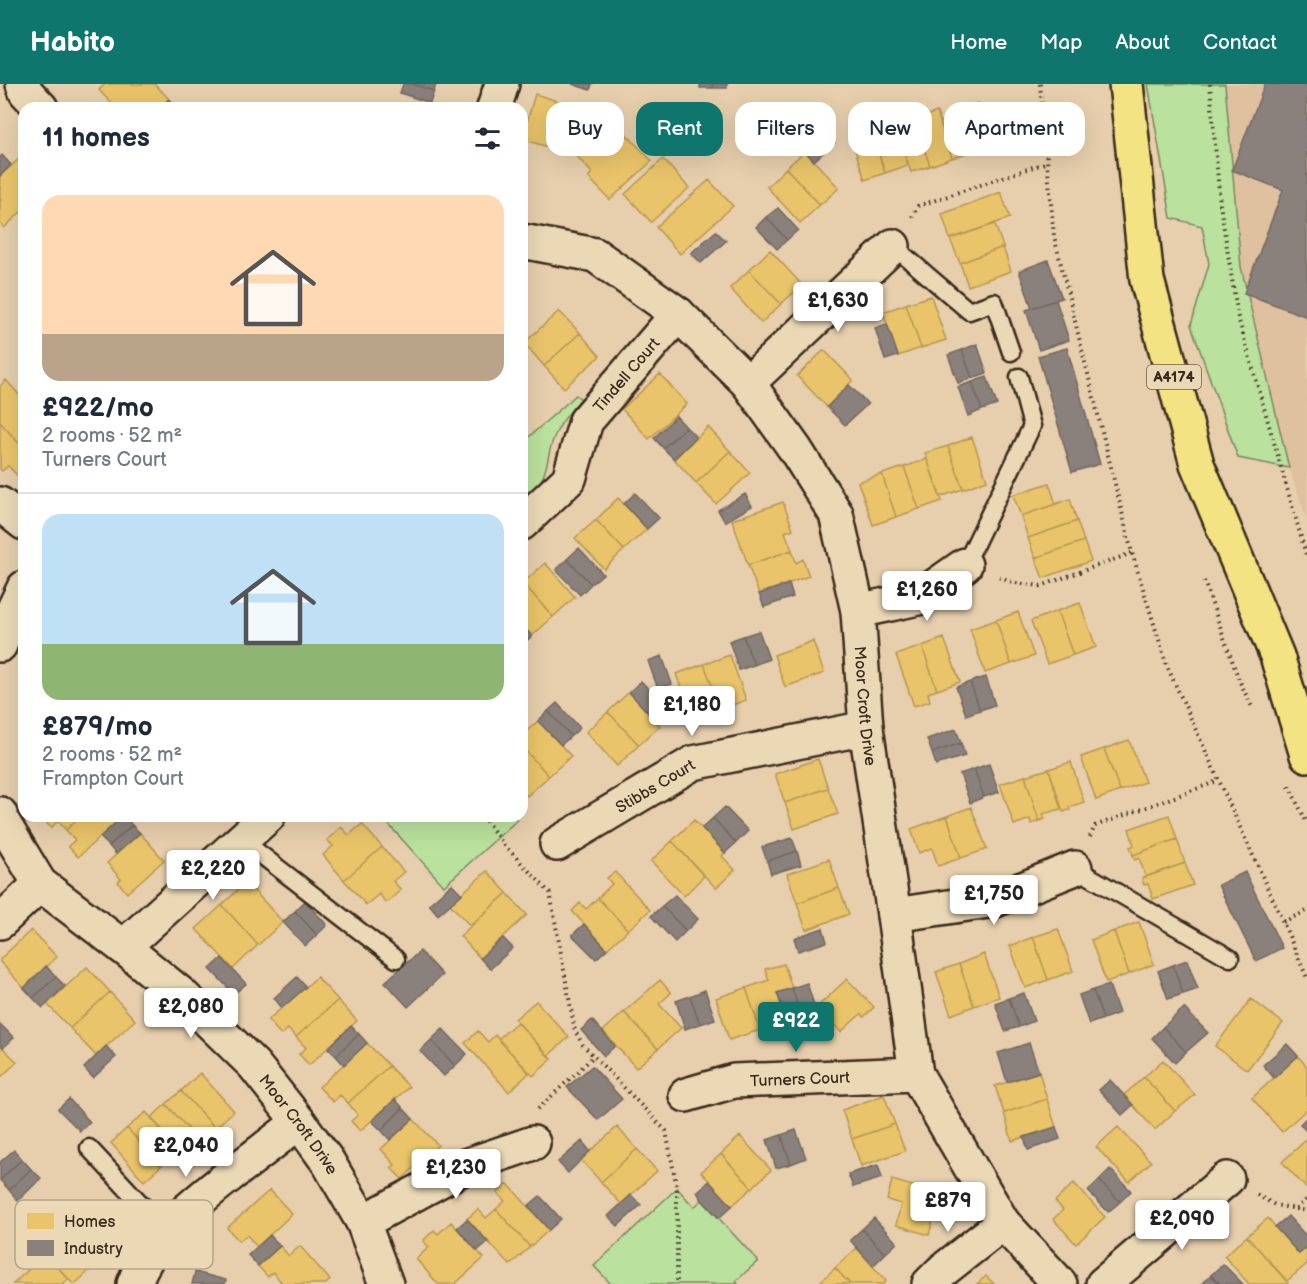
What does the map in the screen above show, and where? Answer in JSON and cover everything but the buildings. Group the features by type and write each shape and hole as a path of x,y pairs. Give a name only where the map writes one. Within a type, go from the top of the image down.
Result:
{"main road":[{"name":"A4174","path":"1126,84 1148,280 1197,464 1277,656 1307,755"},
{"name":"A4174","path":"1277,656 1307,704"}],"street":[{"path":"23,84 26,92 35,102"},
{"path":"496,102 502,84"},
{"name":"Moor Croft Drive","path":"528,242 595,255 678,314 748,383 795,449 836,514 858,611 866,728 916,1074 1003,1223 1060,1284"},
{"path":"748,383 893,246"},
{"name":"Tindell Court","path":"528,518 569,478 586,421 678,314"},
{"path":"0,504 18,519"},
{"path":"858,611 918,598 965,565"},
{"path":"0,645 18,600"},
{"name":"Stibbs Court","path":"557,844 693,763 866,728"},
{"name":"Moor Croft Drive","path":"0,814 40,884 182,995 254,1065 328,1162 363,1222 386,1284"},
{"path":"123,947 262,822"},
{"path":"894,915 996,900 1075,868"},
{"path":"0,922 40,884"},
{"name":"Turners Court","path":"686,1095 734,1081 916,1074"},
{"path":"198,1200 299,1122"},
{"path":"363,1222 532,1129"},
{"path":"1103,1284 1227,1179"},
{"path":"929,1284 942,1270 1003,1223"},
{"path":"134,1284 141,1269"}],"lane":[{"path":"893,246 969,311 994,302 1011,352"},
{"path":"965,565 1032,426 1018,377"},
{"path":"242,840 396,958"},
{"path":"1075,868 1230,958"},
{"path":"89,1148 137,1200"}],"path":[{"path":"1040,84 1054,236 1132,553 1167,666 1307,978"},
{"path":"1210,84 1220,204 1238,317 1307,558"},
{"path":"893,246 918,206 1048,162"},
{"path":"965,565 1016,583 1041,586 1132,553"},
{"path":"1075,868 1095,826 1218,781"},
{"path":"487,822 505,846 550,893 575,1031 583,1045 666,1131 677,1188 677,1284"},
{"path":"1283,922 1307,911"},
{"path":"532,1129 594,1056"},
{"path":"1227,1179 1275,1206 1307,1211"},
{"path":"1296,1209 1307,1200"}],"shaded area":[{"path":"1225,84 1307,84 1307,519 1289,468 1241,267"}],"green space":[{"path":"1148,84 1225,84 1241,267 1289,468 1238,458 1191,325 1209,264 1202,226 1171,218"},
{"path":"576,395 581,399 564,419 556,433 543,477 528,493 528,438"},
{"path":"386,822 515,822 444,886"},
{"path":"677,1188 694,1207 702,1200 758,1261 736,1281 738,1284 611,1284 594,1266"}]}
